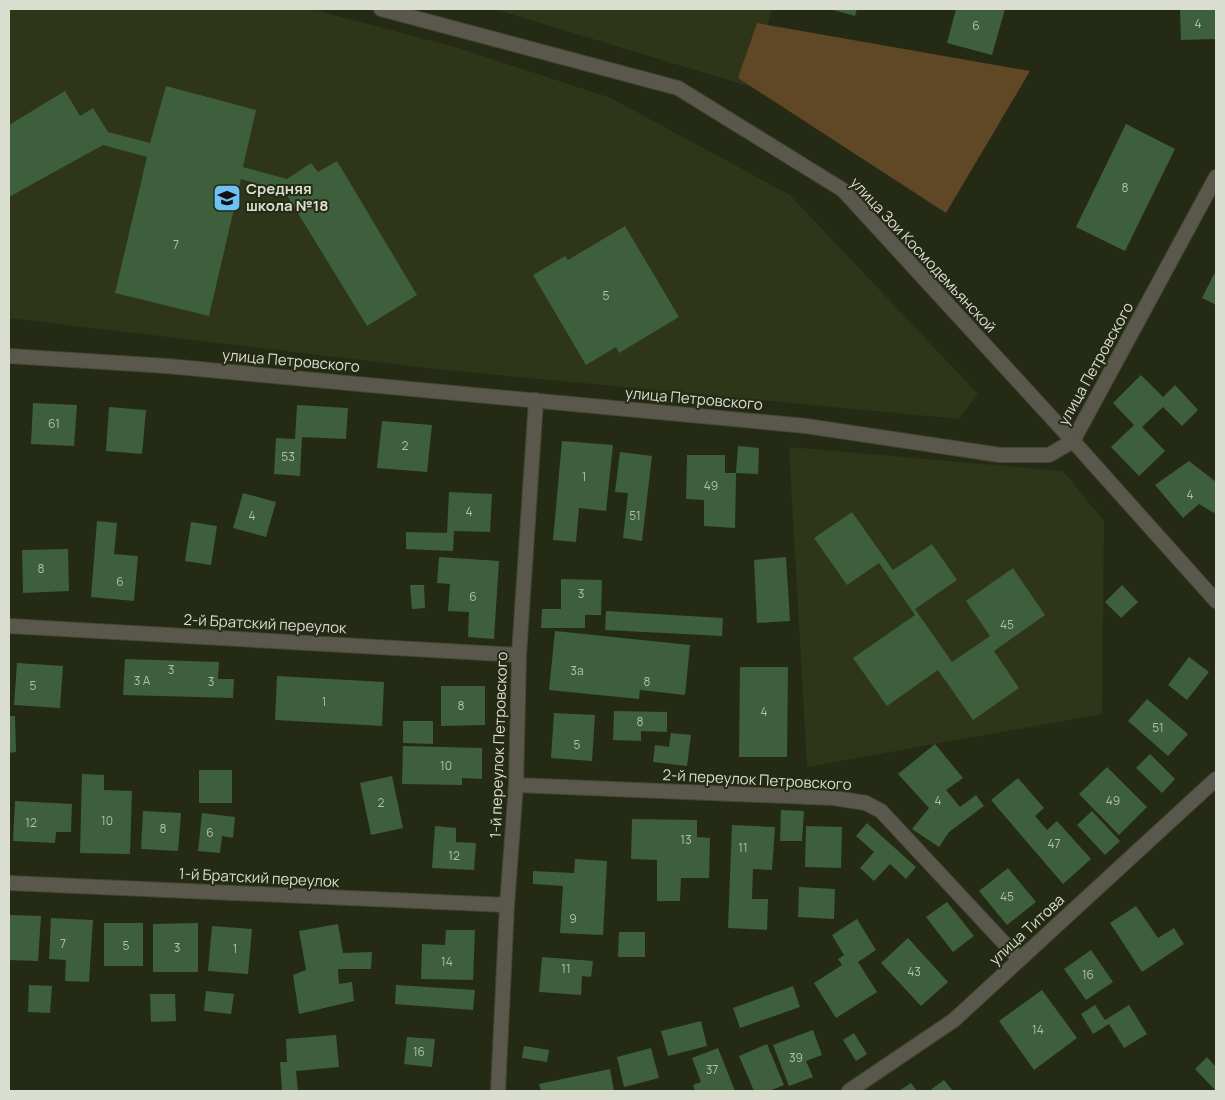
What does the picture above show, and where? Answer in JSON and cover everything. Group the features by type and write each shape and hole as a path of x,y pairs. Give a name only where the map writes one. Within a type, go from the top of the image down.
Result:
{"street":[{"name":"улица Зои Космодемьянской","path":"381,9 678,88 843,190 1073,440 1216,601"},
{"name":"улица Петровского","path":"9,356 167,366 536,400 806,426 1000,455 1049,455 1073,440 1216,177"},
{"name":"1-й переулок Петровского","path":"498,1091 507,905 516,785 519,655 536,400"},
{"name":"2-й Братский переулок","path":"9,626 519,655"},
{"name":"улица Титова","path":"849,1091 954,1020 1216,779"},
{"name":"2-й переулок Петровского","path":"516,785 834,798 866,803 881,811 1020,959"},
{"name":"1-й Братский переулок","path":"9,883 507,905"}],"shaded area":[{"path":"9,9 311,9 455,47 611,98 790,195 978,394 959,419 436,369 9,318"},
{"path":"494,9 772,9 751,87"},
{"path":"757,23 1030,71 946,213 738,78"},
{"path":"789,447 1063,471 1104,521 1102,714 807,767"}],"building":[{"path":"830,9 857,9 855,16"},
{"path":"956,9 1005,9 992,55 947,43"},
{"path":"1180,9 1216,9 1216,39 1181,40"},
{"path":"166,86 256,110 243,167 287,179 311,163 318,172 337,161 417,295 367,326 285,192 241,179 209,316 115,293 147,157 103,145 9,197 9,125 65,91 80,116 93,108 108,132 150,143"},
{"path":"1126,124 1175,149 1125,251 1076,227"},
{"path":"625,226 679,317 619,353 616,347 586,365 533,275 565,256 568,260"},
{"path":"1214,274 1216,275 1216,305 1202,298"},
{"path":"1141,375 1163,397 1175,385 1198,410 1182,426 1163,407 1142,427 1165,451 1139,476 1111,447 1134,425 1113,403"},
{"path":"33,403 77,405 74,446 31,444"},
{"path":"297,405 348,408 346,439 302,437 300,476 274,474 276,438 295,439"},
{"path":"109,407 146,410 142,454 106,451"},
{"path":"382,421 432,425 427,472 377,468"},
{"path":"562,441 613,445 606,511 579,508 576,542 553,540"},
{"path":"738,446 759,448 758,474 736,473"},
{"path":"620,452 652,456 642,541 623,538 628,493 615,492"},
{"path":"687,455 725,455 725,473 736,473 735,528 704,526 704,500 686,499"},
{"path":"1189,461 1216,482 1216,509 1214,513 1199,504 1183,518 1155,485"},
{"path":"449,492 492,494 490,532 454,531 453,551 406,549 406,532 447,533"},
{"path":"243,493 276,502 266,537 233,528"},
{"path":"852,512 893,570 932,544 957,580 915,609 952,662 990,636 966,601 1013,568 1045,615 994,651 1019,688 973,720 938,670 887,706 853,658 915,615 879,563 847,585 814,538"},
{"path":"97,521 117,523 114,554 138,556 134,601 91,597"},
{"path":"191,522 217,526 211,565 185,561"},
{"path":"68,549 69,591 23,593 22,550"},
{"path":"439,557 499,561 494,639 468,637 469,612 448,611 450,584 437,583"},
{"path":"786,557 790,621 757,623 754,560"},
{"path":"561,579 602,580 601,615 585,615 585,628 541,628 542,609 561,609"},
{"path":"410,585 424,585 425,608 412,609"},
{"path":"1122,585 1138,602 1121,618 1105,602"},
{"path":"606,611 723,618 722,636 605,630"},
{"path":"555,631 690,645 685,695 640,690 639,699 549,690"},
{"path":"1189,657 1209,672 1187,700 1168,685"},
{"path":"125,659 219,662 218,679 234,679 233,698 123,695"},
{"path":"17,663 63,666 60,708 14,705"},
{"path":"740,667 788,667 787,757 739,757"},
{"path":"277,676 384,682 382,726 275,720"},
{"path":"441,686 485,686 485,725 441,726"},
{"path":"1147,699 1188,734 1168,756 1128,721"},
{"path":"614,711 667,712 667,732 641,731 641,741 613,740"},
{"path":"554,713 595,715 592,761 551,758"},
{"path":"9,716 15,716 16,752 9,753"},
{"path":"403,721 433,721 433,744 403,743"},
{"path":"671,733 691,735 687,766 653,762 655,745 669,747"},
{"path":"935,744 963,778 946,790 960,807 976,795 984,806 949,832 939,847 912,829 929,808 898,774"},
{"path":"403,746 482,748 482,779 462,778 462,785 402,784"},
{"path":"1150,754 1175,779 1162,793 1136,768"},
{"path":"1107,767 1147,807 1119,835 1079,794"},
{"path":"199,770 232,770 232,803 199,803"},
{"path":"82,774 104,775 104,790 132,791 130,854 80,853"},
{"path":"392,776 403,828 371,835 360,783"},
{"path":"1018,778 1044,808 1035,816 1047,830 1057,821 1091,859 1063,884 991,800"},
{"path":"15,801 72,804 71,832 56,832 55,843 13,841"},
{"path":"781,810 804,811 802,841 780,841"},
{"path":"143,811 181,813 178,851 141,849"},
{"path":"1092,811 1120,841 1105,855 1077,825"},
{"path":"202,813 235,817 233,838 222,836 220,853 198,851"},
{"path":"632,819 697,820 697,837 710,838 709,878 681,878 680,901 657,901 657,860 631,859"},
{"path":"867,823 916,867 906,879 890,864 874,881 860,868 874,852 856,836"},
{"path":"732,825 775,827 772,870 753,869 752,899 768,899 767,930 728,928"},
{"path":"435,826 456,828 456,842 476,843 474,870 432,868"},
{"path":"806,826 842,827 841,868 805,867"},
{"path":"575,859 607,861 603,935 560,933 563,886 533,884 533,871 574,873"},
{"path":"1008,868 1036,902 1007,925 979,891"},
{"path":"799,887 835,889 834,919 798,917"},
{"path":"947,902 974,936 953,952 926,917"},
{"path":"1136,906 1158,938 1174,928 1184,944 1142,972 1110,923"},
{"path":"9,915 41,916 38,961 9,960"},
{"path":"51,918 93,920 89,982 65,981 66,960 49,959"},
{"path":"857,919 876,950 858,962 877,992 836,1018 814,983 842,965 838,959 844,955 832,935"},
{"path":"104,923 143,923 143,966 104,966"},
{"path":"198,923 198,972 153,972 153,924"},
{"path":"338,924 343,953 372,952 371,969 338,969 339,984 352,982 354,1001 299,1014 293,975 306,970 299,931"},
{"path":"212,926 252,929 248,974 208,971"},
{"path":"446,930 475,930 473,980 421,979 422,944 445,945"},
{"path":"619,932 645,932 645,957 618,957"},
{"path":"908,938 948,982 921,1006 881,963"},
{"path":"1091,950 1113,982 1086,1000 1064,969"},
{"path":"542,957 593,961 591,977 582,976 581,995 539,992"},
{"path":"29,985 52,986 50,1013 28,1012"},
{"path":"396,985 475,990 473,1010 395,1004"},
{"path":"793,986 800,1007 740,1028 733,1008"},
{"path":"1042,990 1077,1038 1034,1070 999,1021"},
{"path":"206,991 234,994 231,1014 204,1011"},
{"path":"150,994 175,994 176,1021 151,1022"},
{"path":"1095,1005 1105,1020 1129,1005 1147,1034 1124,1048 1109,1024 1093,1034 1081,1014"},
{"path":"701,1021 707,1046 668,1056 661,1031"},
{"path":"813,1030 822,1055 806,1061 813,1077 789,1086 773,1045"},
{"path":"854,1033 867,1054 856,1061 843,1040"},
{"path":"336,1035 339,1067 296,1071 298,1091 282,1091 280,1062 287,1062 286,1039"},
{"path":"407,1037 435,1039 432,1067 404,1064"},
{"path":"767,1044 784,1085 769,1091 754,1091 739,1056"},
{"path":"524,1046 549,1050 547,1062 522,1058"},
{"path":"651,1048 659,1078 624,1087 617,1057"},
{"path":"718,1048 735,1091 695,1091 693,1085 701,1082 692,1058"},
{"path":"1207,1057 1216,1067 1216,1091 1195,1069"},
{"path":"610,1069 614,1091 541,1091 539,1084"},
{"path":"944,1080 953,1091 929,1091"},
{"path":"911,1083 917,1091 899,1091"}],"place":[{"name":"Средняя школа №18","path":"227,198"}]}
